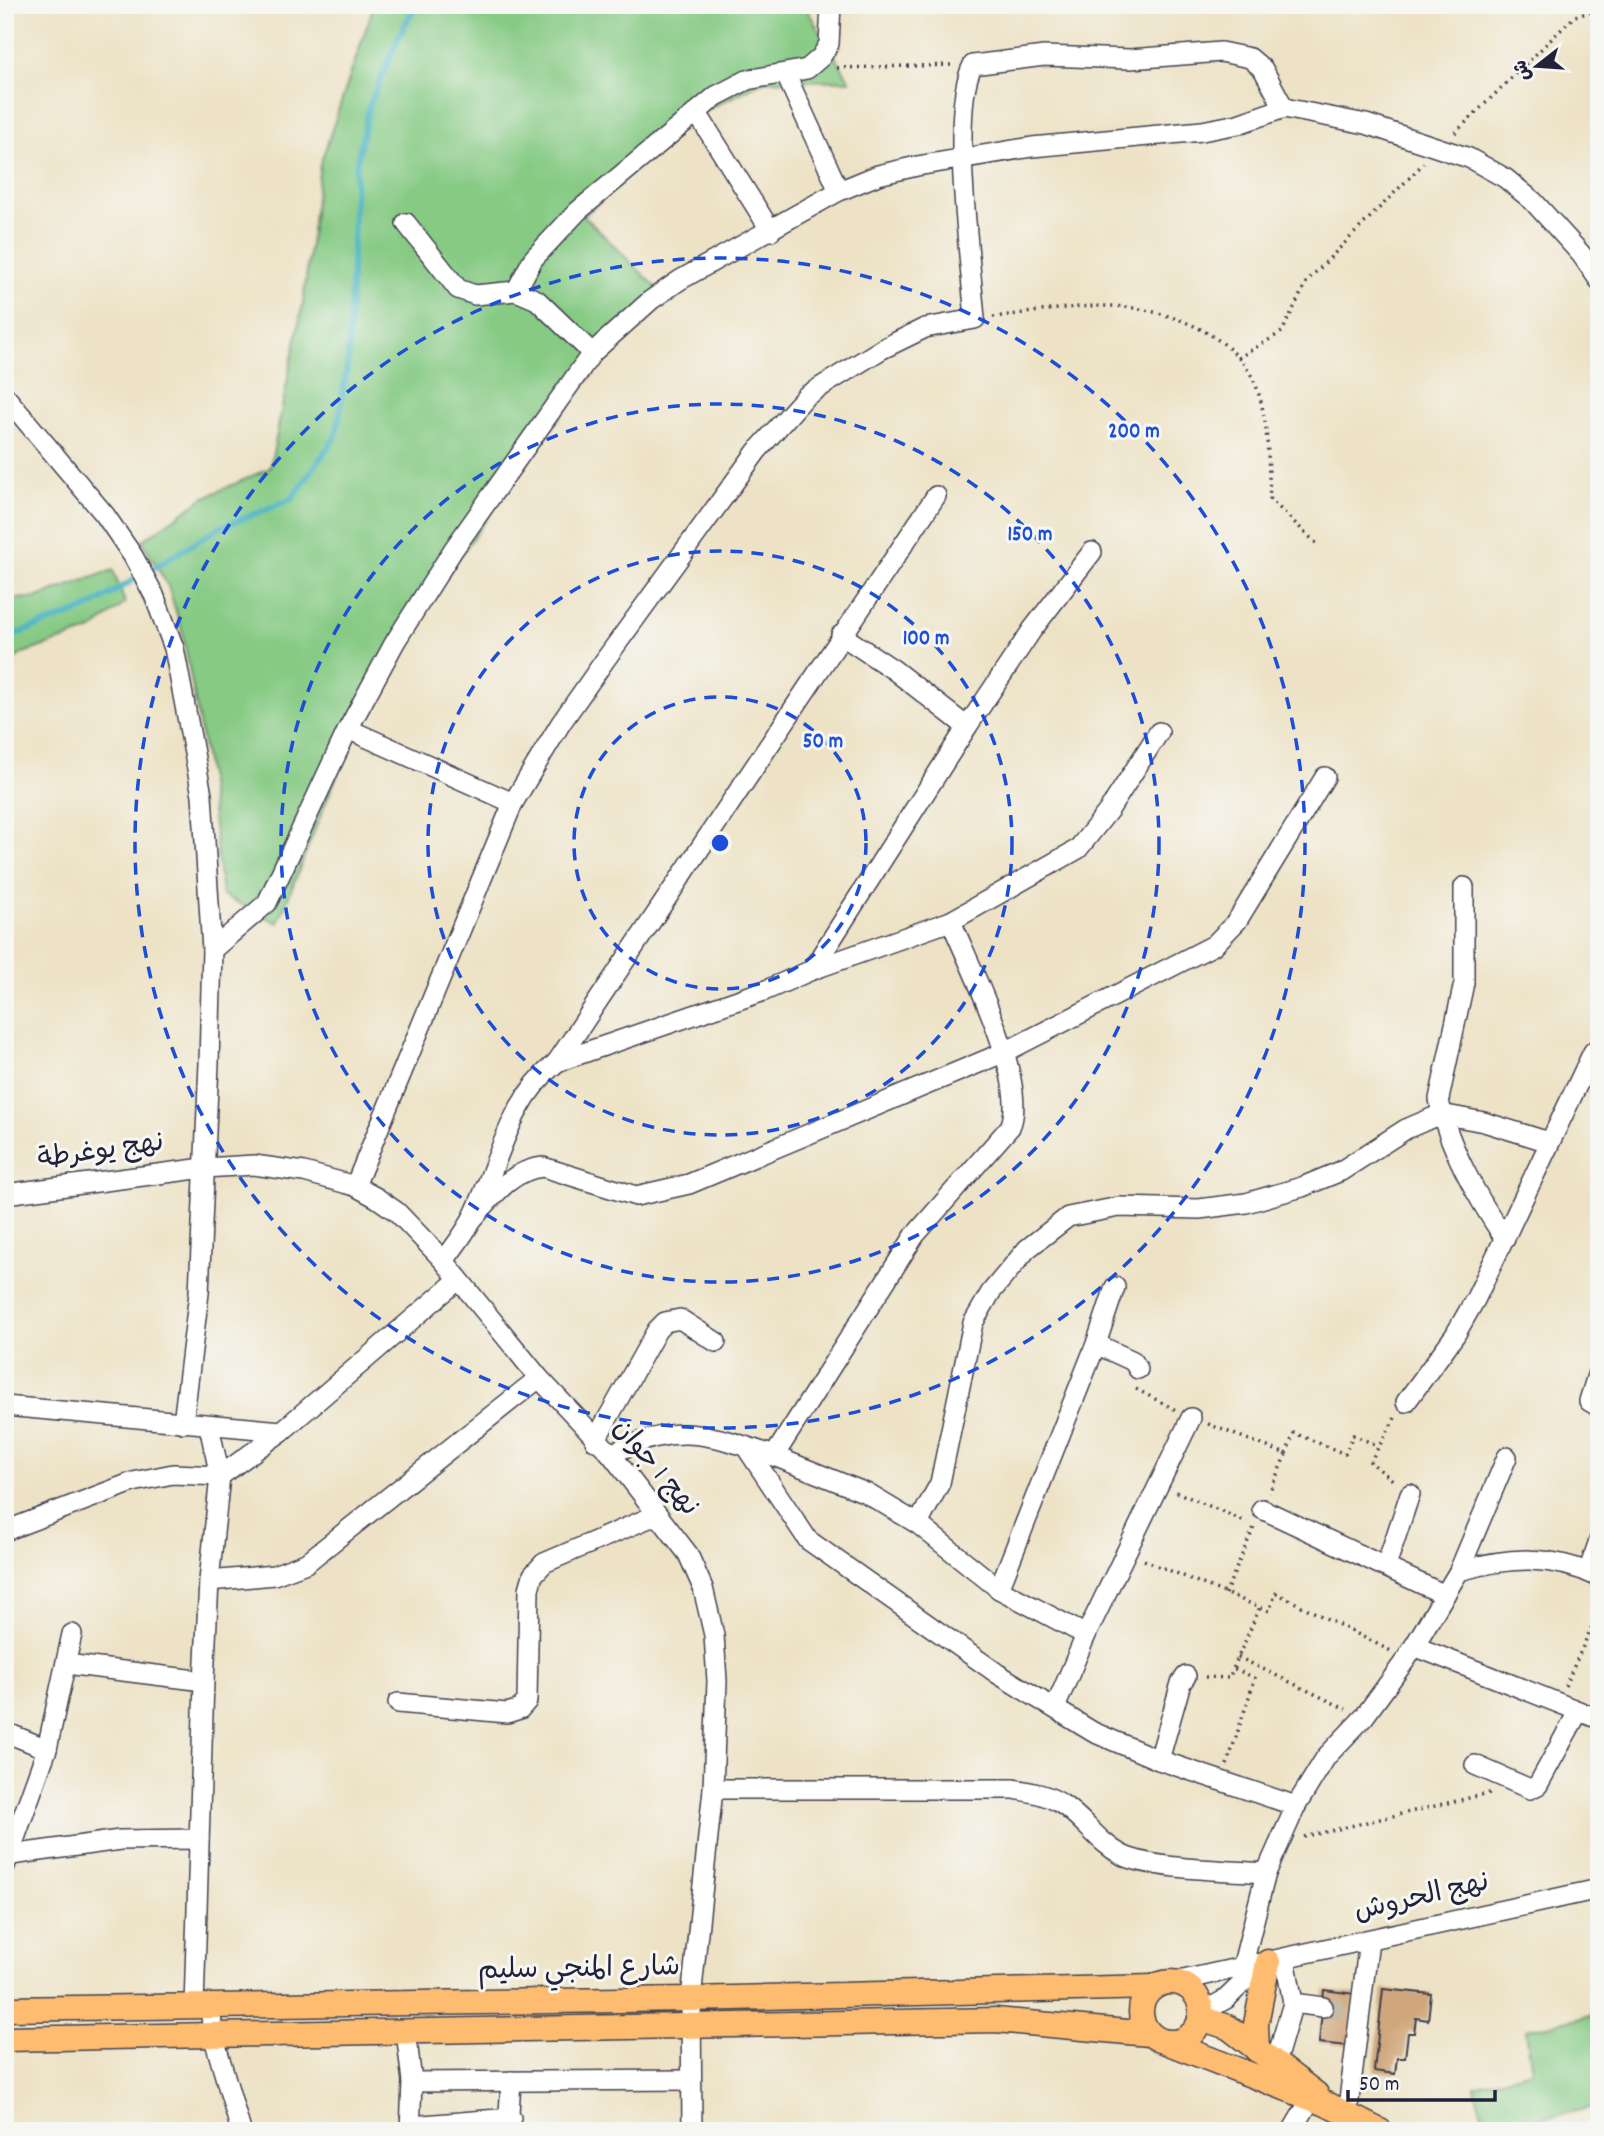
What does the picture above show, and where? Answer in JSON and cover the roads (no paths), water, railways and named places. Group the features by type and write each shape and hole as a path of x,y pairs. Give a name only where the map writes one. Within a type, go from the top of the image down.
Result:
{"main road":[{"path":"1260,1967 1257,2012 1266,2057"},
{"name":"شارع المنجي سليم","path":"5,2009 691,1999 1163,1985"},
{"path":"1157,2038 1175,2042 1192,2034 1201,2015 1200,2004 1190,1989 1163,1985 1144,1997 1140,2009 1142,2022 1157,2038 1324,2103 1380,2131"},
{"path":"1201,2015 1227,2027 1324,2103"},
{"name":"شارع المنجي سليم","path":"5,2039 996,2020 1157,2038"}],"street":[{"path":"516,291 533,259 578,211 723,92 747,79 786,75 807,69 829,44 831,5"},
{"path":"355,1186 513,803 561,723 597,671 783,418 806,396 882,349 925,328 975,319 962,160 966,85 973,65 1044,56 1130,59 1221,52 1250,58 1263,69 1284,108"},
{"path":"786,75 839,191"},
{"path":"212,950 267,903 348,729 395,642 453,550 592,353 652,300 680,280 839,191 878,175 1032,147 1202,131 1238,124 1284,108 1366,124 1469,158 1505,178 1533,201 1581,254 1599,280"},
{"path":"696,113 771,231"},
{"path":"406,223 458,289 466,294 516,291 537,300 592,353"},
{"path":"5,396 78,480 133,556 155,594 174,648 202,795 212,950 199,1293 183,1423"},
{"path":"470,1222 519,1103 537,1078 557,1062 936,496"},
{"path":"812,970 967,727 1032,630 1092,552"},
{"path":"841,635 894,670 967,727"},
{"path":"348,729 513,803"},
{"path":"557,1062 764,991 812,970 951,921 1078,849 1109,810 1160,733"},
{"path":"444,1261 470,1222 494,1194 524,1170 543,1167 620,1192 653,1194 689,1184 1005,1052 1214,945 1237,921 1325,777"},
{"path":"1464,887 1464,983 1441,1082 1441,1114 1490,1215 1505,1239"},
{"path":"774,1456 915,1235 1010,1127 1015,1111 1005,1052 951,921"},
{"path":"1406,1402 1455,1335 1505,1239 1593,1052 1599,1046"},
{"path":"918,1524 940,1483 973,1323 991,1292 1027,1249 1068,1217 1091,1209 1199,1209 1246,1203 1302,1187 1341,1171 1406,1129 1441,1114 1484,1122 1549,1142"},
{"name":"نهج 1 جوان","path":"204,1167 254,1165 304,1172 355,1186 397,1212 444,1261 539,1378 595,1441 611,1454 688,1554 703,1588 714,1635 717,1682 713,1789 691,1999 692,2131"},
{"name":"نهج يوغرطة","path":"5,1194 204,1167"},
{"path":"5,1531 133,1482 173,1474 220,1476 282,1431 458,1280"},
{"path":"999,1589 1096,1345 1115,1287"},
{"path":"595,1441 657,1330 665,1322 680,1319 716,1342"},
{"path":"1096,1345 1133,1361 1138,1369"},
{"path":"1599,1369 1588,1396 1589,1401 1599,1407"},
{"path":"209,1581 274,1575 306,1563 539,1378"},
{"path":"5,1406 282,1431"},
{"path":"1055,1708 1086,1635 1191,1418"},
{"path":"209,1426 220,1476 209,1581 204,1681 199,1839 202,2006 241,2131"},
{"path":"611,1454 634,1443 676,1433 713,1435 774,1456 866,1493 918,1524 999,1589 1086,1635"},
{"path":"746,1447 808,1540 998,1674 1093,1732 1159,1760 1297,1806"},
{"path":"1201,2015 1226,1999 1260,1967 1266,1873 1278,1843 1331,1751 1364,1717 1410,1652 1445,1595 1459,1571 1507,1457"},
{"path":"1386,1566 1410,1494"},
{"path":"398,1703 507,1713 520,1709 527,1700 529,1589 533,1575 544,1563 656,1515"},
{"path":"1258,1517 1386,1566 1445,1595"},
{"path":"1459,1571 1514,1558 1536,1559 1593,1574 1599,1541"},
{"path":"72,1634 47,1749 8,1860 120,1840 199,1839"},
{"path":"1410,1652 1599,1719"},
{"path":"66,1664 204,1681"},
{"path":"1159,1760 1181,1683 1186,1676"},
{"path":"1475,1765 1530,1789 1544,1779 1578,1712"},
{"path":"5,1732 47,1749"},
{"path":"713,1789 1014,1789 1038,1793 1061,1804 1104,1843 1123,1856 1148,1862 1266,1873"},
{"name":"نهج الحروش","path":"1163,1985 1260,1967 1599,1889"},
{"path":"1293,2131 1324,2103 1358,2011 1369,1940"},
{"path":"1260,1967 1293,2003 1323,2007"},
{"path":"1266,2057 1293,2003"},
{"path":"406,2031 412,2082 410,2128 509,2124 510,2081"},
{"path":"412,2082 691,2080"}],"waterway":[{"path":"5,638 86,609 219,528 292,499 336,436 348,360 356,166 369,106 400,34 416,5"}],"tunnel":[{"path":"1323,2007 1353,2011"}]}
